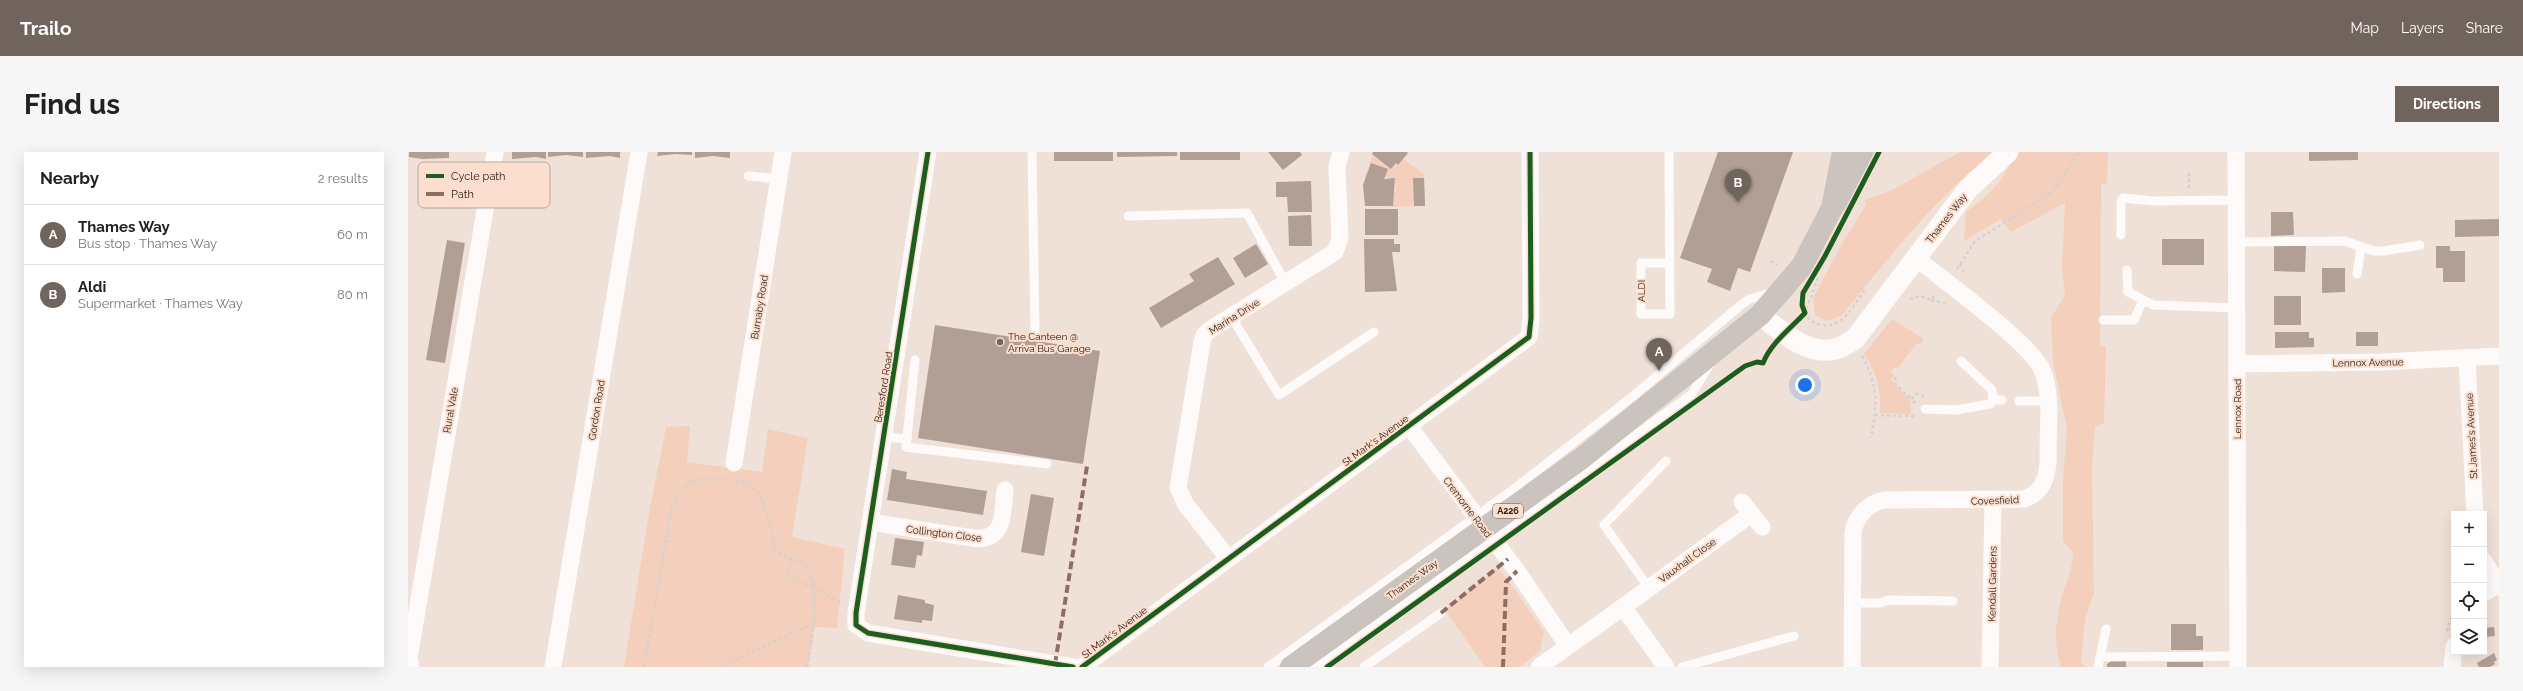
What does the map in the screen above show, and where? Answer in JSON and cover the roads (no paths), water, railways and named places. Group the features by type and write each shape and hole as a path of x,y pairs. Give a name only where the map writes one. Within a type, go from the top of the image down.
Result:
{"main road":[{"name":"Thames Way","path":"1291,667 1582,458 1760,315 1802,266 1832,208 1850,183 1865,152"},
{"name":"Thames Way","path":"1832,208 1840,156"}],"street":[{"name":"Rural Vale","path":"493,162 495,152"},
{"name":"Gordon Road","path":"552,667 639,152"},
{"name":"Burnaby Road","path":"734,463 783,152"},
{"name":"Beresford Road","path":"856,619 928,152"},
{"name":"Marina Drive","path":"1228,558 1182,499 1178,481 1202,342 1207,332 1330,257 1338,246 1340,238 1339,160 1330,152"},
{"name":"St Mark's Avenue","path":"1093,664 1228,558 1409,426 1530,335 1530,152"},
{"name":"Thames Way","path":"1760,315 1786,335 1814,350 1836,349 1855,339 1915,257 1968,189 2008,152"},
{"name":"Lennox Road","path":"2236,152 2238,662"},
{"name":"Rural Vale","path":"411,667 409,658 424,564 485,208"},
{"name":"Covesfield","path":"1852,667 1854,528 1861,515 1871,504 1884,500 1993,500 2028,498 2044,483 2048,462 2048,401 2044,372 2034,357 1915,257"},
{"name":"Lennox Avenue","path":"2237,364 2382,362 2499,356"},
{"name":"St James's Avenue","path":"2466,358 2475,511"},
{"name":"Cremorne Road","path":"1409,426 1505,555 1568,646"},
{"name":"Collington Close","path":"870,522 979,539 991,538 999,531 1005,490"},
{"name":"Kendall Gardens","path":"1990,667 1993,500"},
{"name":"Vauxhall Close","path":"1539,667 1649,588 1747,508 1762,527"},
{"path":"2487,570 2493,588"},
{"path":"1622,607 1666,667"},
{"name":"St Mark's Avenue","path":"856,619 868,633 1073,667"},
{"path":"2452,667 2453,655"}],"lane":[{"path":"1032,152 1035,332"},
{"path":"1669,152 1670,263"},
{"path":"748,176 779,179"},
{"path":"2120,236 2121,201 2123,198 2154,201 2236,200"},
{"path":"1128,216 1246,213 1286,284"},
{"path":"2236,242 2338,241 2383,251 2420,245"},
{"path":"2357,274 2361,247"},
{"name":"ALDI","path":"1670,263 1670,314 1641,314 1641,264 1670,263"},
{"path":"2127,270 2128,292 2153,305 2237,308"},
{"path":"1268,667 1510,492 1632,397 1742,304 1750,299 1782,290"},
{"path":"2103,320 2134,320 2143,300"},
{"path":"1231,316 1279,395 1374,332"},
{"path":"1314,667 1691,395 1720,348"},
{"path":"915,360 906,447 1047,464"},
{"path":"1925,409 1964,409 1990,404 1997,400 1992,390 1961,361"},
{"path":"2019,401 2048,401"},
{"path":"884,437 907,439"},
{"path":"1649,588 1604,525 1666,462"},
{"path":"1852,603 1880,603 1888,600 1953,601"},
{"path":"1364,667 1441,613"},
{"path":"2098,667 2106,629"},
{"path":"1682,667 1794,636"},
{"path":"2100,657 2238,662"}],"place":[{"name":"Aldi","path":"1738,202"},
{"name":"The Canteen @ Arriva Bus Garage","path":"1000,342"},
{"name":"Thames Way","path":"1659,371"}]}
